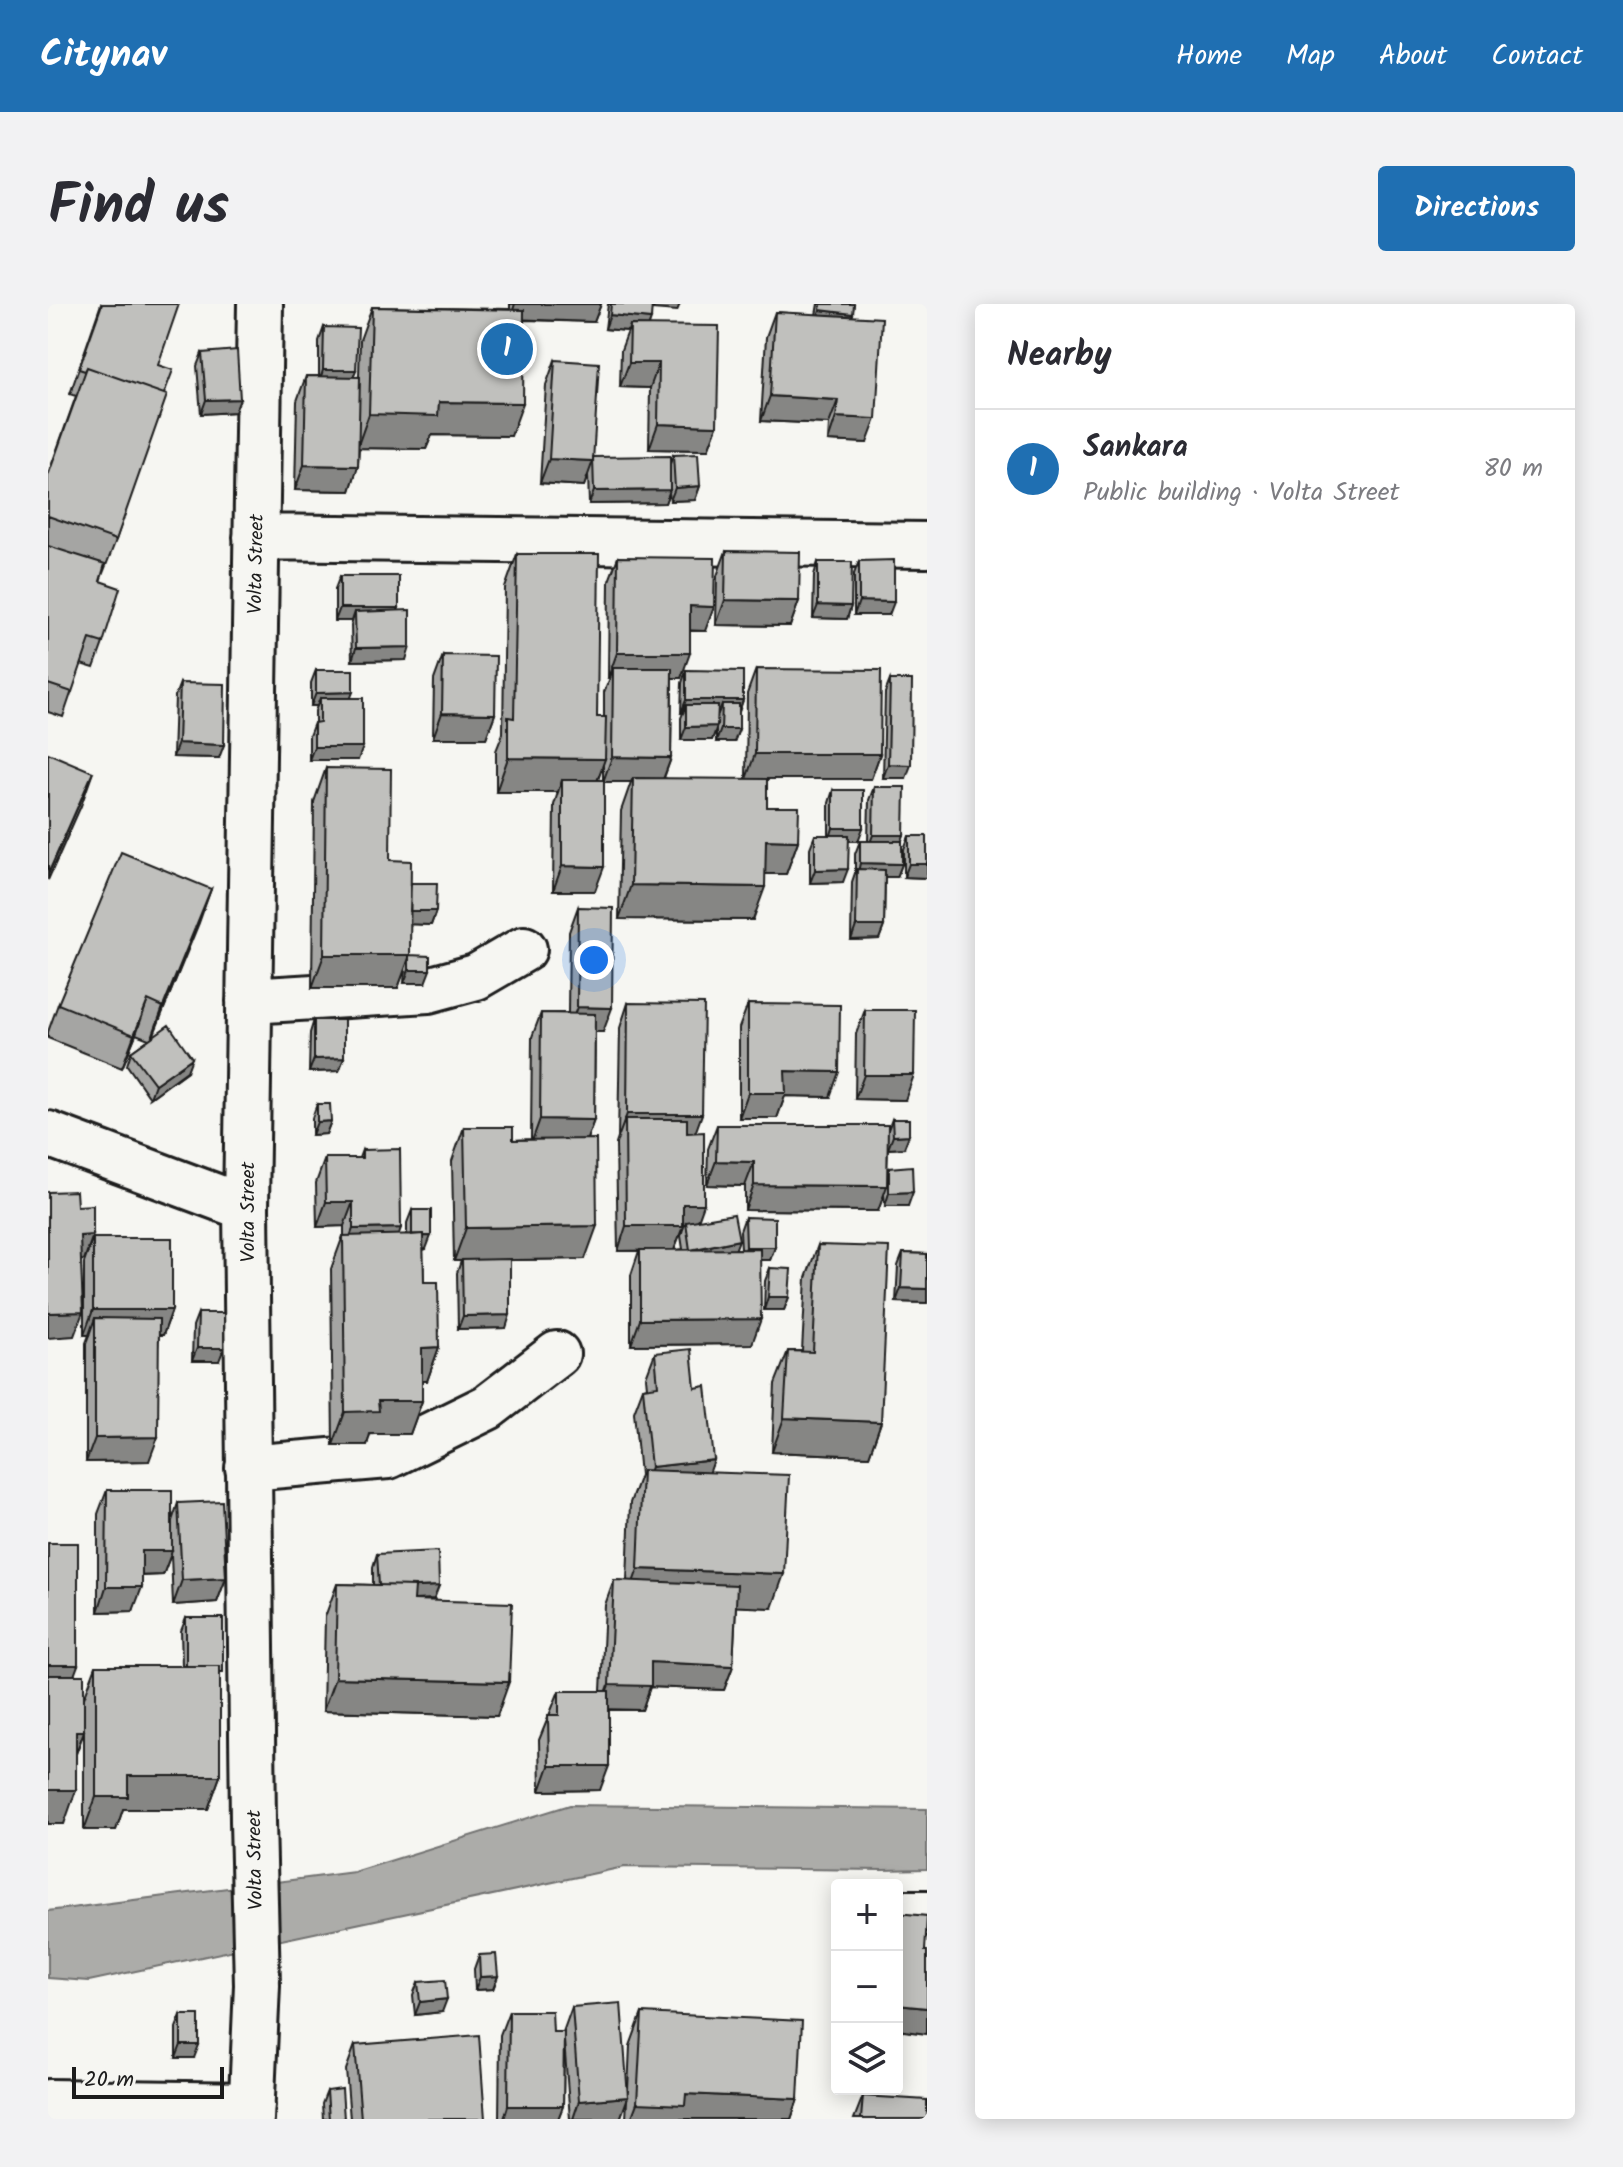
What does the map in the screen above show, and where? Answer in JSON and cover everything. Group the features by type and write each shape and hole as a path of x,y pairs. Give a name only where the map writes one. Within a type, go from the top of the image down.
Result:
{"street":[{"name":"Volta Street","path":"252,2112 257,1985 246,1208 260,304"},
{"path":"256,537 927,545"},
{"path":"249,1001 428,990 476,977 524,949"},
{"path":"48,1134 246,1208"},
{"path":"248,1468 388,1456 488,1407 557,1354"},
{"path":"903,1913 927,1913"},
{"path":"48,2102 252,2112"}],"shaded area":[{"path":"570,1805 927,1809 927,1869 624,1867 89,1981 48,1978 48,1911 354,1872"}],"building":[{"path":"102,304 179,304 158,365 173,370 164,394 87,367 85,371 79,369"},
{"path":"611,304 652,304 651,319 610,315"},
{"path":"821,304 854,304 853,314 820,310"},
{"path":"372,307 524,310 523,403 439,402 438,416 369,414"},
{"path":"775,312 882,318 876,419 836,417 838,400 770,396"},
{"path":"630,325 719,326 717,426 658,424 659,363 629,363"},
{"path":"324,327 358,328 356,370 323,370"},
{"path":"237,350 240,399 206,400 202,353"},
{"path":"555,360 599,363 593,461 549,459"},
{"path":"87,367 167,395 116,540 48,516 48,476"},
{"path":"306,376 360,377 358,466 304,465"},
{"path":"698,454 700,486 675,488 673,455"},
{"path":"670,456 670,490 594,491 593,457"},
{"path":"48,546 105,564 100,581 120,588 103,643 90,639 72,692 48,684"},
{"path":"726,551 800,552 799,601 725,600"},
{"path":"517,554 599,554 597,717 606,717 605,759 508,758 508,717 514,718"},
{"path":"618,557 715,558 714,607 690,606 690,653 617,653"},
{"path":"894,560 894,602 859,601 859,561"},
{"path":"818,562 852,562 851,606 818,605"},
{"path":"340,576 399,576 399,608 340,608"},
{"path":"410,610 410,647 356,648 355,612"},
{"path":"443,655 496,656 495,714 442,713"},
{"path":"613,668 672,668 671,758 612,757"},
{"path":"756,669 881,670 880,754 755,754"},
{"path":"316,670 353,670 353,692 316,693"},
{"path":"686,670 743,671 743,700 686,700"},
{"path":"890,680 912,680 911,765 888,764"},
{"path":"180,683 225,684 224,745 178,743"},
{"path":"320,698 363,698 363,747 314,747 314,723 320,722"},
{"path":"722,704 739,704 739,729 721,729"},
{"path":"686,705 718,705 717,726 686,727"},
{"path":"48,753 93,772 48,874"},
{"path":"326,768 391,769 390,860 411,861 410,955 324,955"},
{"path":"633,778 767,779 767,807 799,807 798,841 766,840 765,887 631,885"},
{"path":"562,780 604,780 604,867 562,866"},
{"path":"874,787 905,787 904,835 873,835"},
{"path":"833,790 863,790 863,828 833,828"},
{"path":"815,835 849,835 848,869 815,870"},
{"path":"909,836 927,836 927,864 909,864"},
{"path":"860,841 902,841 902,864 860,863"},
{"path":"121,852 211,889 163,1007 148,1000 134,1035 58,1004"},
{"path":"857,869 885,870 884,926 856,926"},
{"path":"411,883 437,883 436,911 410,911"},
{"path":"578,907 613,908 612,1008 577,1007"},
{"path":"409,955 430,956 430,970 409,970"},
{"path":"628,1003 704,1004 702,1114 627,1114"},
{"path":"748,1004 840,1005 839,1072 785,1071 786,1093 748,1093"},
{"path":"865,1010 915,1010 914,1075 864,1075"},
{"path":"541,1013 595,1014 594,1120 540,1119"},
{"path":"314,1020 344,1020 344,1058 314,1059"},
{"path":"169,1025 192,1058 155,1084 131,1052"},
{"path":"317,1104 330,1104 331,1121 317,1122"},
{"path":"625,1119 687,1119 687,1133 704,1132 704,1204 683,1204 683,1226 626,1226"},
{"path":"892,1119 909,1119 909,1135 893,1136"},
{"path":"717,1125 888,1125 887,1186 754,1185 754,1162 716,1161"},
{"path":"464,1127 513,1127 513,1140 596,1139 597,1226 466,1228"},
{"path":"400,1149 401,1228 353,1229 353,1202 326,1202 325,1158 362,1158 362,1150"},
{"path":"912,1166 913,1192 889,1193 889,1168"},
{"path":"76,1191 77,1206 93,1205 93,1235 80,1236 83,1312 48,1313 48,1192"},
{"path":"412,1210 431,1210 431,1236 412,1235"},
{"path":"734,1214 739,1240 690,1250 686,1222"},
{"path":"745,1217 775,1218 775,1247 746,1247"},
{"path":"423,1234 424,1282 438,1282 439,1347 422,1348 422,1401 378,1401 379,1411 345,1412 343,1236"},
{"path":"93,1238 172,1238 172,1310 93,1310"},
{"path":"818,1245 889,1247 881,1422 784,1418 788,1351 813,1352"},
{"path":"760,1249 761,1319 640,1320 640,1250"},
{"path":"903,1253 927,1254 927,1289 901,1288"},
{"path":"510,1259 510,1315 463,1316 462,1260"},
{"path":"770,1268 791,1269 789,1297 768,1297"},
{"path":"198,1313 224,1313 224,1348 197,1348"},
{"path":"95,1318 159,1319 158,1437 95,1438"},
{"path":"691,1349 695,1388 706,1386 714,1460 651,1467 643,1388 658,1386 655,1353"},
{"path":"642,1470 789,1475 784,1574 638,1569"},
{"path":"107,1490 172,1490 172,1551 142,1551 142,1587 106,1587"},
{"path":"222,1501 226,1578 182,1580 178,1503"},
{"path":"48,1543 78,1543 78,1665 48,1665"},
{"path":"438,1551 439,1586 379,1585 377,1554"},
{"path":"614,1580 737,1585 733,1666 651,1662 651,1686 609,1685"},
{"path":"337,1584 415,1586 414,1600 512,1603 509,1682 335,1678"},
{"path":"186,1618 223,1618 223,1672 220,1672 220,1666 186,1666"},
{"path":"96,1666 220,1666 220,1776 128,1776 128,1797 96,1797"},
{"path":"48,1675 84,1675 84,1731 76,1731 76,1790 48,1790"},
{"path":"559,1691 609,1691 609,1766 549,1766 548,1715 559,1715"},
{"path":"903,1914 927,1916 927,2008 903,2006"},
{"path":"496,1954 498,1976 480,1977 479,1955"},
{"path":"445,1980 447,1999 420,2002 418,1982"},
{"path":"621,2003 628,2097 579,2101 572,2007"},
{"path":"509,2011 552,2011 553,2032 564,2032 563,2106 508,2106"},
{"path":"642,2013 802,2021 798,2099 686,2094 685,2105 637,2103"},
{"path":"181,2015 199,2015 199,2045 181,2045"},
{"path":"479,2035 485,2119 361,2119 355,2045"},
{"path":"342,2089 344,2119 329,2119 327,2091"},
{"path":"863,2096 927,2100 927,2119 861,2119"}],"place":[{"name":"Sankara","path":"507,349"}]}
